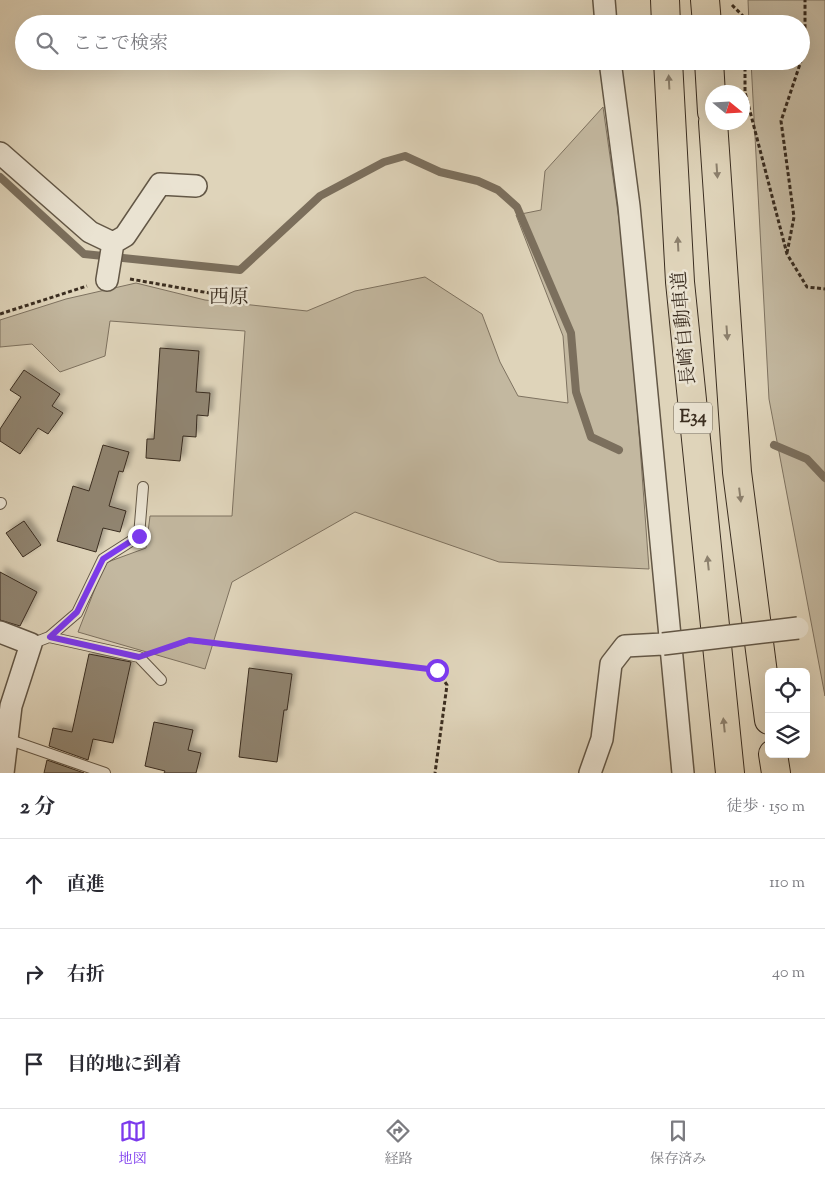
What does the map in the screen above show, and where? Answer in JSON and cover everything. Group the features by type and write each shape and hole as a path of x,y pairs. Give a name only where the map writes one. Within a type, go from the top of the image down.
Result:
{"highway":[{"path":"665,0 666,15"},
{"path":"705,0 706,15"},
{"name":"長崎自動車道","path":"668,70 680,282 730,773"},
{"path":"710,70 710,85"},
{"name":"E34","path":"714,130 737,472 768,713"},
{"path":"774,758 776,773"}],"street":[{"path":"604,0 605,15"},
{"path":"611,70 629,206 683,773"},
{"path":"0,153 90,232 113,243"},
{"path":"113,243 125,236 160,184 196,186"},
{"path":"108,273 113,243"},
{"path":"590,773 602,739 611,664 625,646 663,644 798,628"},
{"path":"0,632 40,640 11,706 3,773"}],"lane":[{"path":"40,640 77,612 103,559 139,536 143,487"},
{"path":"40,640 139,657 161,680"},
{"path":"7,740 105,773"}],"path":[{"path":"805,0 805,15"},
{"path":"732,4 742,15"},
{"path":"745,70 745,92 787,254 807,287 825,289"},
{"path":"787,254 794,217 782,121 798,70"},
{"path":"139,657 189,640 437,670 448,685 435,773"}],"shaded area":[{"path":"748,0 825,0 825,696 769,399 751,70 810,70 810,15 749,15"},
{"path":"603,107 628,283 649,569 499,562 355,512 232,582 205,669 78,632 105,563 146,548 150,516 232,516 245,331 110,321 105,356 60,372 32,344 0,347 0,320 66,299 136,283 205,300 307,311 355,291 425,277 482,314 500,362 518,396 568,403 563,336 516,215 541,210 545,171"}],"building":[{"path":"160,348 199,351 196,392 210,393 208,416 197,415 196,437 183,436 180,461 146,458 147,439 154,439"},
{"path":"24,370 60,394 52,406 63,413 48,434 38,428 20,454 0,441 0,429 21,397 10,390"},
{"path":"103,445 129,452 123,472 119,471 109,506 126,511 120,532 103,528 96,552 57,541 73,486 89,491"},
{"path":"24,521 41,545 23,557 6,533"},
{"path":"0,572 37,592 20,626 0,620"},
{"path":"89,654 131,662 113,743 93,739 88,760 49,746 53,728 72,732"},
{"path":"249,668 292,674 287,710 284,710 277,762 239,757"},
{"path":"154,722 193,730 188,750 201,753 196,773 164,773 165,771 145,766"},
{"path":"47,760 84,773 44,773"}],"waterway":[{"path":"0,177 84,254 240,270 320,196 384,162 405,156 440,172 478,181 498,190 517,207 571,333 576,392 591,437 619,450"},
{"path":"774,445 807,459 825,478"}],"district":[{"name":"西原","path":"229,298"}],"route":[{"path":"139,536 103,559 77,612 50,637 139,657 189,640 437,670"}]}
